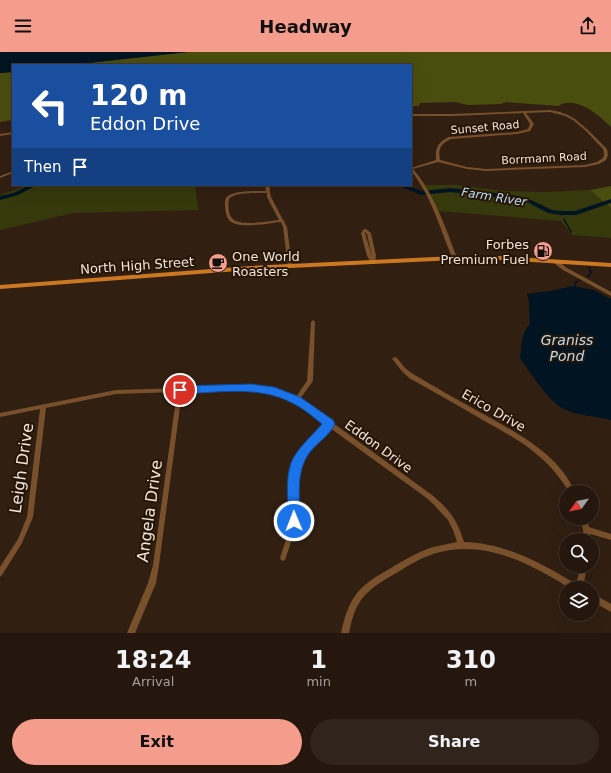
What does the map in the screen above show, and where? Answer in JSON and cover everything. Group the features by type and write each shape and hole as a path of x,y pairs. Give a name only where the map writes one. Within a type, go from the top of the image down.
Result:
{"main road":[{"name":"North High Street","path":"0,287 290,266 455,258 500,258 611,265"}],"street":[{"name":"Sunset Road","path":"438,161 438,146 440,143 450,138 527,132 532,126 524,112"},
{"name":"Borrmann Road","path":"412,115 554,112 573,118 605,149 606,155 605,158 598,163 584,166 494,170 467,168 438,161"},
{"path":"0,135 12,133"},
{"path":"412,169 438,161"},
{"path":"412,170 428,198 455,258"},
{"path":"0,177 12,172"},
{"path":"267,186 272,204 283,221 286,232 290,266"},
{"path":"268,192 239,193 230,196 227,199 226,204 228,216 231,220 239,223 283,221"},
{"path":"365,230 369,233 374,256 373,261 369,256 363,233 365,230"},
{"path":"556,262 565,269 611,294"},
{"path":"296,400 310,381 314,322"},
{"name":"Erico Drive","path":"395,359 411,376 538,450 554,466 567,485"},
{"name":"Eddon Drive","path":"0,415 116,392 251,388 274,391 296,400 442,507 454,523 461,545"},
{"name":"Angela Drive","path":"131,633 152,583 156,565 180,390"},
{"name":"Leigh Drive","path":"0,573 20,541 30,517 43,406"},
{"path":"283,558 294,521 294,479 296,464 307,448 330,424"},
{"path":"585,525 586,533"},
{"path":"586,530 611,537"},
{"path":"345,633 351,608 359,594 365,588 387,573 422,555 444,548 461,545 486,547 514,555 537,565 566,581"},
{"path":"599,601 611,608"}],"green space":[{"path":"188,52 611,52 611,127 594,112 572,103 565,103 558,106 506,102 501,104 468,105 455,102 420,103 419,106 412,106 412,64 79,64"},
{"path":"12,72 12,120 0,122 0,73"},
{"path":"425,185 456,185 505,191 544,192 590,190 611,208 611,238 572,235 561,221 438,211"},
{"path":"25,186 195,186 198,210 73,213 0,230 0,195"},
{"path":"611,186 611,208 590,190"}],"water":[{"path":"0,52 188,52 79,64 12,64 12,72 0,73"},
{"name":"Graniss Pond","path":"573,286 594,290 611,299 611,420 568,411 556,404 534,378 520,358 523,335 530,324 527,294"}],"waterway":[{"name":"Farm River","path":"0,198 16,194 32,186"},
{"name":"Farm River","path":"402,186 421,193 450,190 513,197 529,201 550,212 561,213 576,213 611,201"},
{"path":"564,219 571,232"},
{"path":"588,277 591,273 589,267"},
{"path":"575,286 575,283 579,280"}],"place":[{"name":"Forbes Premium Fuel","path":"543,251"},
{"name":"One World Roasters","path":"218,263"}],"route":[{"path":"180,390 251,388 274,391 296,400 330,424 307,448 296,464 294,472 294,521"}]}
